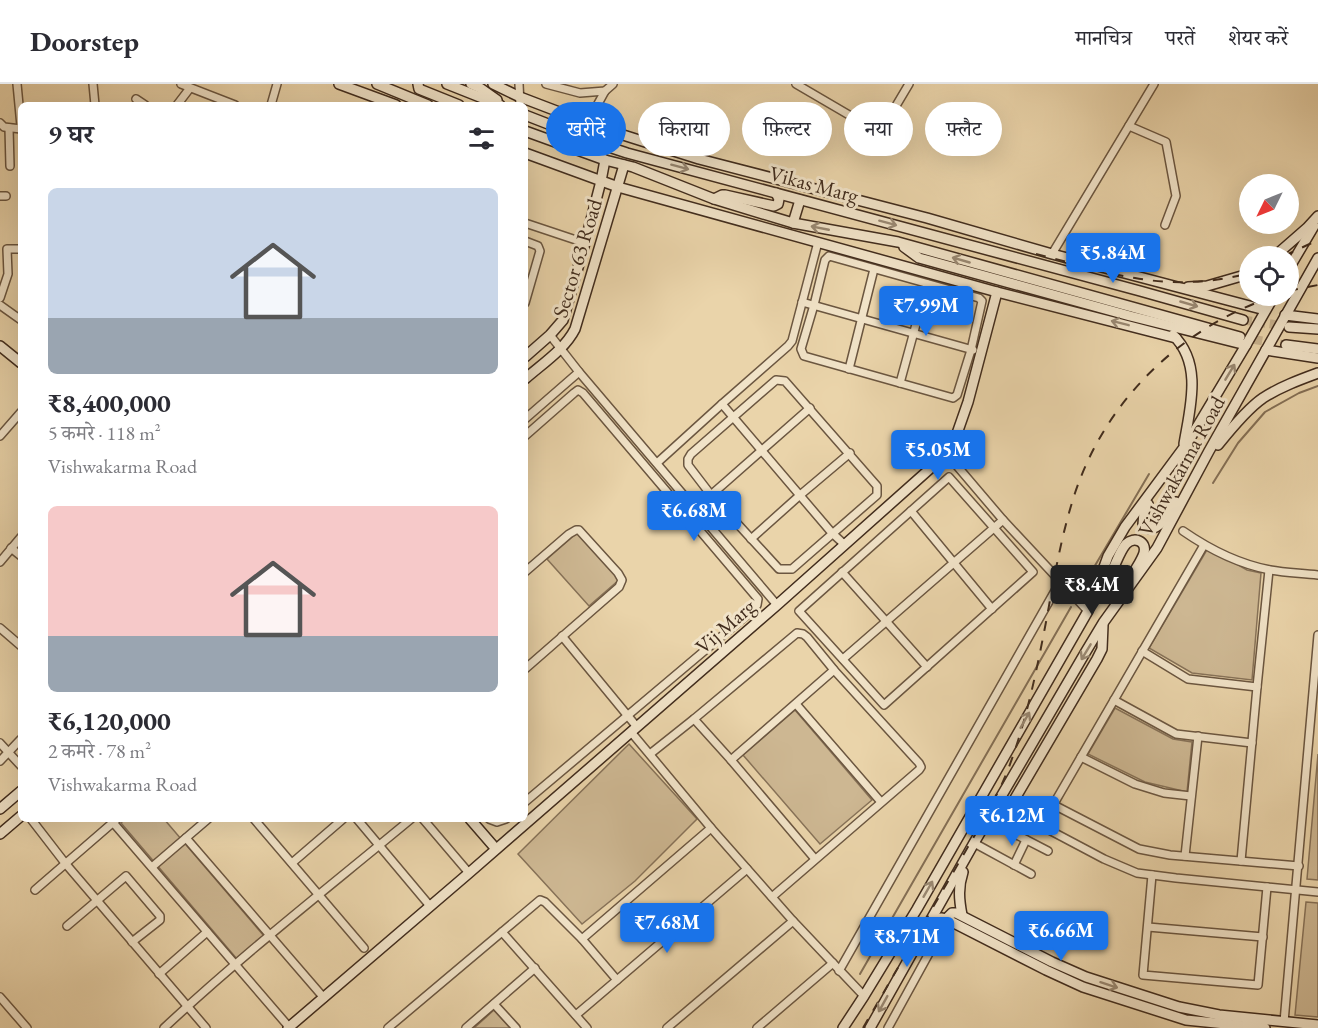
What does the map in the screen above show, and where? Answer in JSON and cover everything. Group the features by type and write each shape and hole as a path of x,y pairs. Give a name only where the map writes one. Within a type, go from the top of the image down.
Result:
{"street":[{"path":"17,84 19,102"},
{"path":"93,84 95,102"},
{"path":"181,84 227,102"},
{"path":"272,102 277,84"},
{"path":"339,84 388,102"},
{"path":"377,84 421,102"},
{"path":"418,84 419,89 452,102"},
{"path":"447,84 494,102"},
{"path":"471,84 498,102"},
{"path":"493,84 520,101"},
{"path":"519,84 520,101"},
{"path":"546,84 580,93 605,92"},
{"path":"599,102 605,92 614,84"},
{"path":"796,84 873,129 884,126 909,84"},
{"path":"1052,254 1154,84"},
{"path":"179,102 190,88"},
{"path":"136,99 140,102"},
{"path":"528,103 546,109"},
{"name":"Vikas Marg","path":"528,116 546,123"},
{"path":"0,123 9,129 18,128"},
{"path":"1129,126 1166,142 1176,196 1165,225"},
{"path":"9,129 10,166"},
{"name":"Vikas Marg","path":"528,132 605,160 633,167 714,199 793,223 898,242 1243,341"},
{"path":"626,136 699,159 1265,310"},
{"name":"Vikas Marg","path":"626,151 1243,320"},
{"path":"528,154 618,187 997,292 1176,338"},
{"name":"Sector 63 Road","path":"528,354 563,320 605,160"},
{"name":"Sector 63 Road","path":"528,376 571,336 575,328 624,165"},
{"path":"714,199 725,195 774,206 778,204 779,199 776,193"},
{"path":"793,223 800,200"},
{"path":"924,232 927,218"},
{"path":"1286,246 1318,218"},
{"path":"1299,251 1318,218"},
{"path":"528,224 585,243"},
{"path":"528,242 538,246 540,251 528,293"},
{"path":"657,463 788,346 792,340 818,242"},
{"path":"898,242 919,258 1157,323 1243,341"},
{"path":"0,298 8,274 7,249 18,249"},
{"path":"777,605 933,466 953,445 968,402 976,351 982,301 979,298 829,256 825,260 801,349 804,356 953,398 957,395 976,351 997,292"},
{"name":"Vishwakarma Road","path":"870,1028 1103,623 1157,549 1318,258"},
{"path":"849,369 874,269"},
{"path":"1180,288 1207,286 1239,276"},
{"path":"900,383 927,284"},
{"path":"802,302 976,351"},
{"path":"0,305 18,318"},
{"name":"Vishwakarma Road","path":"843,1028 917,909 1090,606 1108,556 1125,527 1183,450 1243,341 1268,306"},
{"path":"1285,315 1318,319"},
{"path":"1157,323 1183,345 1189,360 1193,388 1183,450"},
{"path":"1290,327 1318,329"},
{"name":"Vij Marg","path":"528,821 777,605 550,335"},
{"path":"1286,345 1318,349"},
{"path":"0,346 18,361"},
{"path":"1266,350 1318,358"},
{"path":"528,416 579,372"},
{"path":"1208,454 1261,399 1291,382 1318,373"},
{"path":"776,380 785,381 810,408 877,486 877,495 792,569 779,569 711,495 688,465 688,459 776,380"},
{"path":"528,433 578,390 583,393 758,599 754,609 528,799"},
{"path":"722,404 799,496 845,545"},
{"path":"711,495 810,408"},
{"path":"0,436 18,415"},
{"path":"751,539 850,453"},
{"path":"946,453 1060,582 1090,606 1126,544 1136,540 1143,543 1144,553 1126,592"},
{"path":"949,477 994,528 1033,572 884,705 799,610 949,477"},
{"path":"1152,492 1142,518 1143,524 1150,529 1162,523 1191,484"},
{"path":"911,511 992,609"},
{"path":"843,659 1003,520"},
{"path":"528,569 569,534 579,530 622,580 619,587 528,666"},
{"path":"1183,531 1204,545 1232,558 1269,570 1318,575"},
{"path":"0,562 18,540"},
{"path":"1041,826 1204,545"},
{"path":"11,548 18,554"},
{"path":"1241,861 1269,570"},
{"path":"842,572 927,667"},
{"path":"839,971 1060,582"},
{"path":"990,816 1010,807 1097,659 1102,649 1103,623"},
{"path":"0,628 18,643"},
{"path":"650,754 797,633 807,637 921,767 772,897"},
{"path":"1284,1022 1318,635"},
{"path":"562,636 628,715 650,754 711,828 793,921 864,996"},
{"path":"1142,651 1188,679 1257,687"},
{"path":"731,760 834,670"},
{"path":"1114,700 1176,734 1252,743"},
{"path":"796,704 881,802"},
{"path":"694,719 815,859"},
{"path":"1185,856 1198,736"},
{"path":"0,761 18,742"},
{"path":"0,743 18,763"},
{"path":"1081,758 1135,784 1164,793 1191,796"},
{"path":"0,809 18,793"},
{"path":"1054,805 1139,849 1185,856 1299,866"},
{"path":"1010,807 1104,859 1137,873 1318,892"},
{"path":"990,816 1026,840 1048,851"},
{"path":"0,834 18,819"},
{"path":"33,822 65,863 206,1028"},
{"path":"35,890 112,822"},
{"path":"116,822 288,1028"},
{"path":"152,867 205,822"},
{"path":"257,822 364,948"},
{"path":"291,863 339,822"},
{"path":"360,822 430,906"},
{"path":"164,1028 187,1006 407,822"},
{"path":"426,822 469,873"},
{"path":"473,822 496,849"},
{"name":"Vij Marg","path":"288,1028 527,822"},
{"path":"582,939 711,828"},
{"path":"186,838 324,998"},
{"path":"1014,865 1026,840"},
{"path":"975,843 1031,874"},
{"path":"962,915 959,883 969,853"},
{"path":"576,1015 747,869"},
{"path":"1152,875 1143,975 1258,985 1267,887"},
{"path":"67,926 126,876 160,920 132,942"},
{"path":"388,1028 540,900 545,902 582,939 617,980"},
{"path":"888,1028 946,919 952,913 962,915 1086,977 1179,1007 1193,1020"},
{"path":"933,917 946,919 1083,987 1185,1020 1265,1028"},
{"path":"667,1028 793,921"},
{"path":"1148,927 1263,937"},
{"path":"502,932 587,1028"},
{"path":"159,974 207,933"},
{"path":"757,1028 833,963"},
{"path":"466,1028 535,968"},
{"path":"0,997 27,1028"},
{"path":"494,1004 516,1028"},
{"path":"1193,1020 1219,1015 1318,1025"}],"shaded area":[{"path":"578,532 620,579 589,606 547,559"},
{"path":"1208,548 1247,570 1261,573 1252,680 1192,673 1149,648"},
{"path":"1115,708 1173,739 1192,742 1187,792 1145,782 1088,754"},
{"path":"795,710 872,800 820,844 743,755"},
{"path":"629,744 697,819 635,881 582,924 518,854"},
{"path":"1318,754 1318,880 1307,879"},
{"path":"167,822 264,936 237,959 121,823"},
{"path":"1306,902 1318,903 1318,1017 1295,1015"},
{"path":"494,1010 510,1028 474,1028"}],"waterway":[{"path":"1213,483 1238,443 1265,412 1299,393 1318,386"},
{"path":"1080,591 1149,474"},
{"path":"860,974 1071,607"}],"tunnel":[{"path":"1243,320 1285,326"},
{"path":"1240,337 1286,345"}],"railway":[{"path":"1299,249 1318,240"},
{"path":"1036,254 1110,273 1164,282 1207,281 1239,275"},
{"path":"1299,289 1318,285"},
{"path":"863,1028 987,814 1005,777 1029,701 1070,509 1089,459 1106,427 1151,371 1179,347 1208,327 1251,306"}]}
